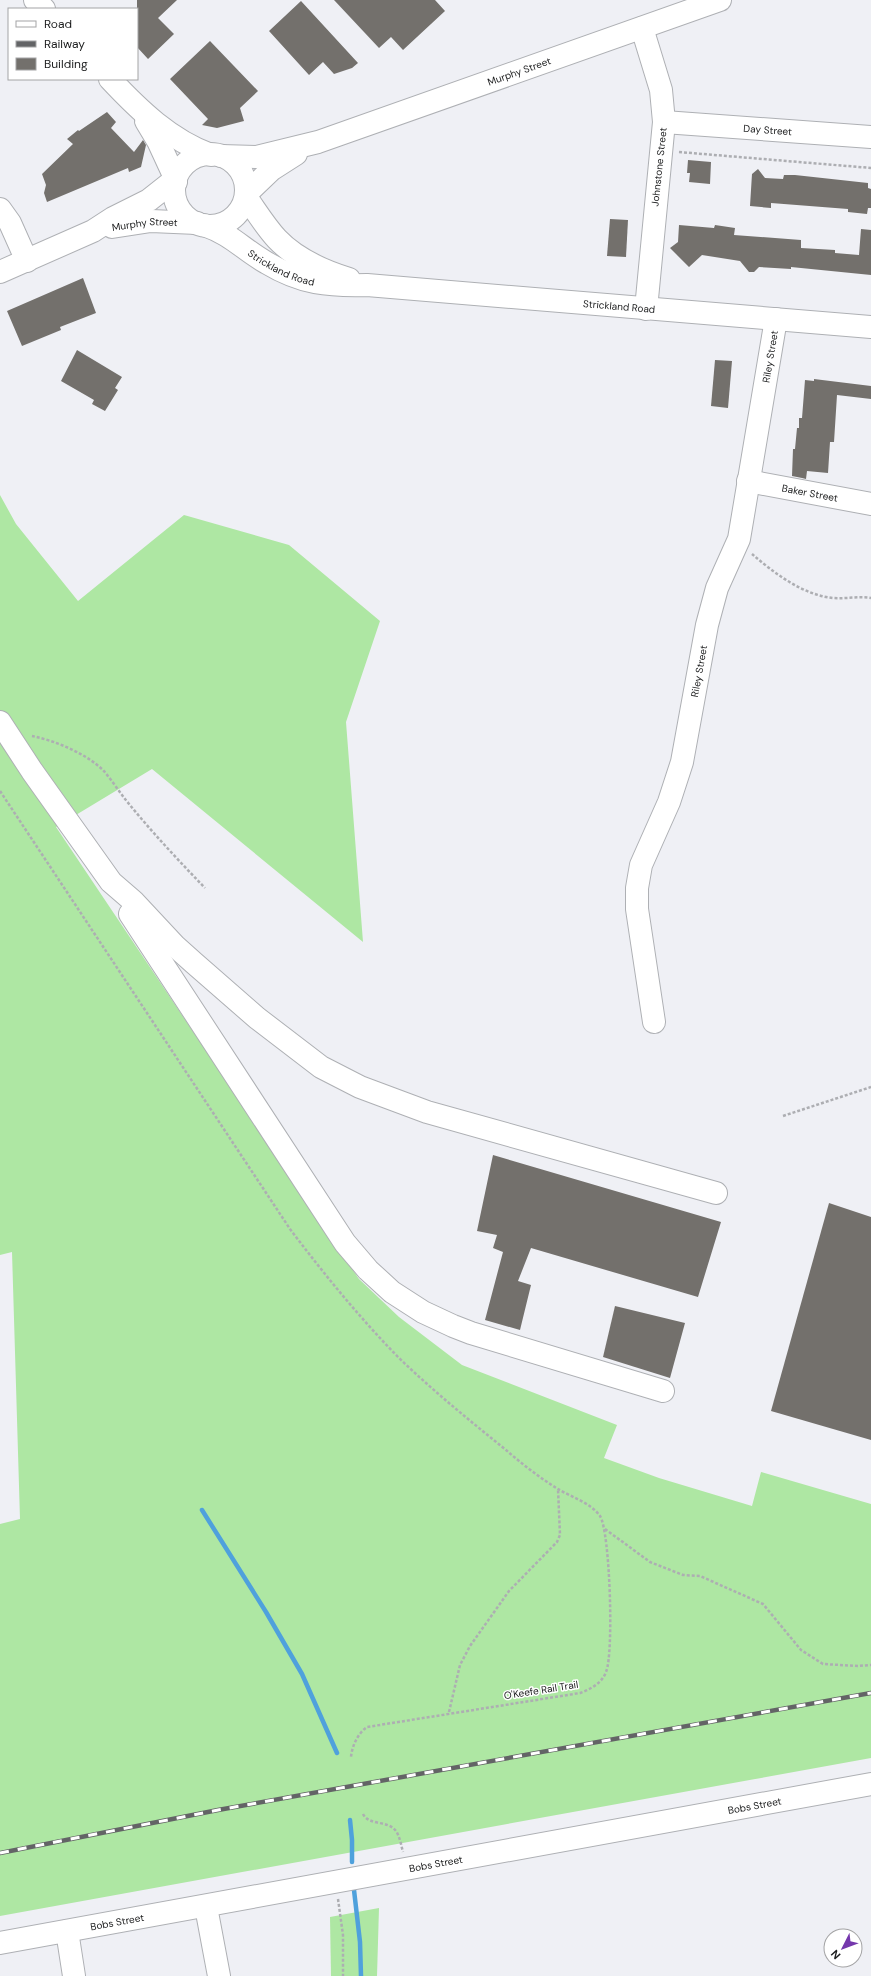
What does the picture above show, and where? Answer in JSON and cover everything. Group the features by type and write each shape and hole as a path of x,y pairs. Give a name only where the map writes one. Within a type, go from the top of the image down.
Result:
{"street":[{"path":"35,0 43,8"},
{"name":"Murphy Street","path":"216,155 256,157 318,142 720,0"},
{"name":"Johnstone Street","path":"642,28 661,90 664,122 646,309"},
{"path":"111,80 137,107 174,137 195,149 216,155 235,164 244,178 246,195 240,210 231,220 218,225 200,224 190,219 179,207 176,199 176,181 158,141 137,107"},
{"name":"Day Street","path":"664,122 871,137"},
{"name":"Murphy Street","path":"246,195 278,164 318,142"},
{"path":"176,181 189,161 196,157 216,155"},
{"name":"Murphy Street","path":"0,272 93,231 113,218 149,200 168,185 176,181"},
{"name":"Strickland Road","path":"246,195 271,232 287,248 310,264 367,286"},
{"path":"0,209 10,224 27,261"},
{"name":"Murphy Street","path":"93,231 151,221 200,224"},
{"name":"Strickland Road","path":"200,224 224,233 266,263 296,277 322,285 367,286 871,326"},
{"name":"Riley Street","path":"654,1022 637,909 637,888 641,865 669,802 682,762 707,625 717,588 733,556 739,539 776,319"},
{"name":"Baker Street","path":"748,481 871,504"},
{"path":"4,728 111,882 176,985 345,1243 380,1281 408,1303 423,1312 471,1333 663,1391"},
{"path":"111,882 133,901 175,946 252,1014 315,1062 341,1078 427,1112 716,1193"},
{"name":"Bobs Street","path":"0,1943 206,1907 336,1881 871,1784"},
{"path":"206,1907 219,1976"},
{"path":"67,1931 74,1976"}],"path":[{"path":"674,152 871,168"},
{"path":"739,539 769,568 805,590 820,596 834,598 871,598"},
{"path":"4,728 48,740 88,759 102,770 126,800 205,888"},
{"name":"O'Keefe Rail Trail","path":"0,791 287,1224 352,1307 398,1356 449,1403 535,1472 558,1489 597,1513 604,1528 610,1644 607,1672 602,1680 595,1686 580,1692 450,1712 367,1727 363,1730 353,1746 351,1757"},
{"path":"783,1116 871,1087"},
{"path":"450,1712 460,1665 470,1646 508,1591 557,1542 560,1535 558,1489"},
{"path":"604,1528 650,1562 683,1575 700,1576 763,1604 801,1650 823,1664 858,1666 871,1665"},
{"path":"362,1814 367,1819 392,1827 396,1830 400,1840 406,1869"},
{"path":"336,1881 343,1935 343,1976"}],"green space":[{"path":"0,495 16,524 78,601 184,515 289,545 380,621 346,722 363,942 152,769 56,827 359,1279 399,1317 462,1365 617,1425 604,1458 659,1478 752,1506 761,1472 871,1504 871,1758 0,1916 0,1524 20,1519 12,1252 0,1255"},
{"path":"379,1908 377,1976 331,1976 330,1917"}],"building":[{"path":"137,0 177,0 158,18 174,34 148,59 138,48"},
{"path":"334,0 435,0 445,11 403,50 391,37 379,48"},
{"path":"301,1 358,63 352,68 334,74 323,62 309,75 269,31"},
{"path":"210,41 258,91 240,108 244,121 217,128 202,125 208,119 170,79"},
{"path":"107,112 116,122 111,128 134,152 143,140 146,145 141,167 129,172 128,168 47,202 44,193 46,185 42,174 73,144 67,139 78,130 79,131"},
{"path":"688,160 711,162 710,184 689,182 690,173 687,173"},
{"path":"758,169 765,178 783,179 784,175 795,175 868,183 868,188 871,189 871,208 868,208 867,214 848,212 848,209 771,203 771,208 750,206 752,174"},
{"path":"610,219 628,220 626,257 607,256"},
{"path":"679,225 714,228 715,225 735,228 734,235 801,240 801,248 835,250 835,253 859,255 861,229 871,230 871,275 791,267 791,269 759,267 754,272 749,272 740,261 702,255 689,267 670,248 678,242"},
{"path":"83,278 96,313 60,327 61,330 22,346 7,311"},
{"path":"77,350 122,377 115,388 118,390 105,411 92,404 94,400 61,381"},
{"path":"715,360 732,361 728,408 711,406"},
{"path":"814,379 871,386 871,399 837,395 834,442 830,442 828,473 807,471 806,479 792,476 793,449 795,449 797,428 799,428 799,418 802,418 805,380 814,381"},
{"path":"493,1155 721,1222 698,1297 531,1248 518,1281 531,1285 520,1330 485,1320 503,1252 493,1248 497,1235 477,1231"},
{"path":"829,1203 871,1217 871,1440 771,1411"},
{"path":"615,1306 685,1323 670,1378 603,1357"}],"waterway":[{"path":"202,1510 266,1612 302,1674 337,1753"},
{"path":"350,1820 352,1862"},
{"path":"354,1890 360,1942 361,1976"}],"railway":[{"path":"0,1853 218,1810 871,1693"}]}
